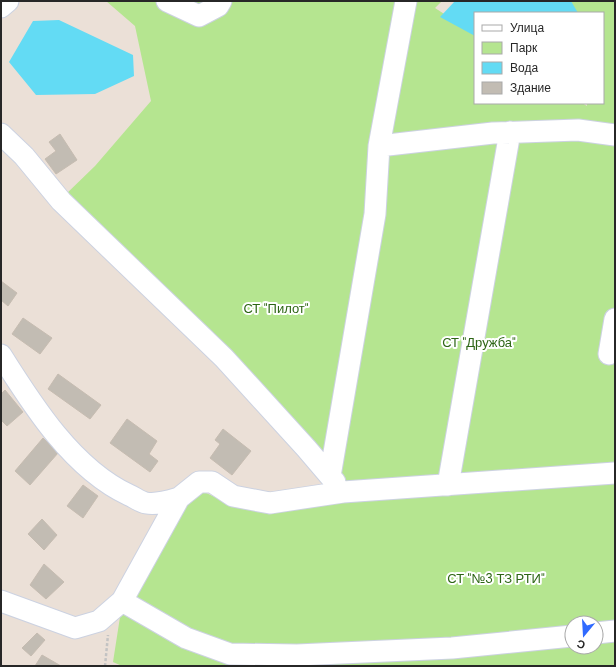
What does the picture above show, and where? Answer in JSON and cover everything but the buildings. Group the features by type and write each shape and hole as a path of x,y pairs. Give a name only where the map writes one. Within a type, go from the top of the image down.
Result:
{"street":[{"path":"1,7 8,1"},
{"path":"167,1 198,16 218,6 221,1"},
{"path":"330,476 375,214 379,146 406,1"},
{"path":"379,146 510,132 578,130 615,135"},
{"path":"448,485 510,132"},
{"path":"1,134 24,156 61,201 224,358 343,492"},
{"path":"609,354 615,319"},
{"path":"1,355 31,404 79,459 116,489 146,503 164,502 179,498"},
{"path":"1,600 75,628 99,621 116,606 179,498 199,482 212,482 233,496 270,503 343,492 615,473"},
{"path":"116,606 186,638 230,654 297,655 452,648 564,637"},
{"path":"604,632 615,631"}],"path":[{"path":"105,666 116,606"}],"green space":[{"name":"СТ \"Дружба\"","path":"106,1 442,1 435,8 474,33 474,104 584,104 587,106 587,104 604,104 604,12 573,12 571,1 615,1 615,472 343,484 64,196 95,166 151,101 135,26"},
{"name":"СТ \"№3 ТЗ РТИ\"","path":"615,481 615,666 122,666 113,662 120,617 177,514 202,491 238,508 275,509 346,500"}],"water":[{"path":"455,1 571,1 577,12 474,12 474,35 440,17"},
{"path":"59,20 133,55 134,76 95,94 36,95 9,62 33,21"}],"park label":[{"name":"СТ \"Пилот\"","path":"276,308"}]}
